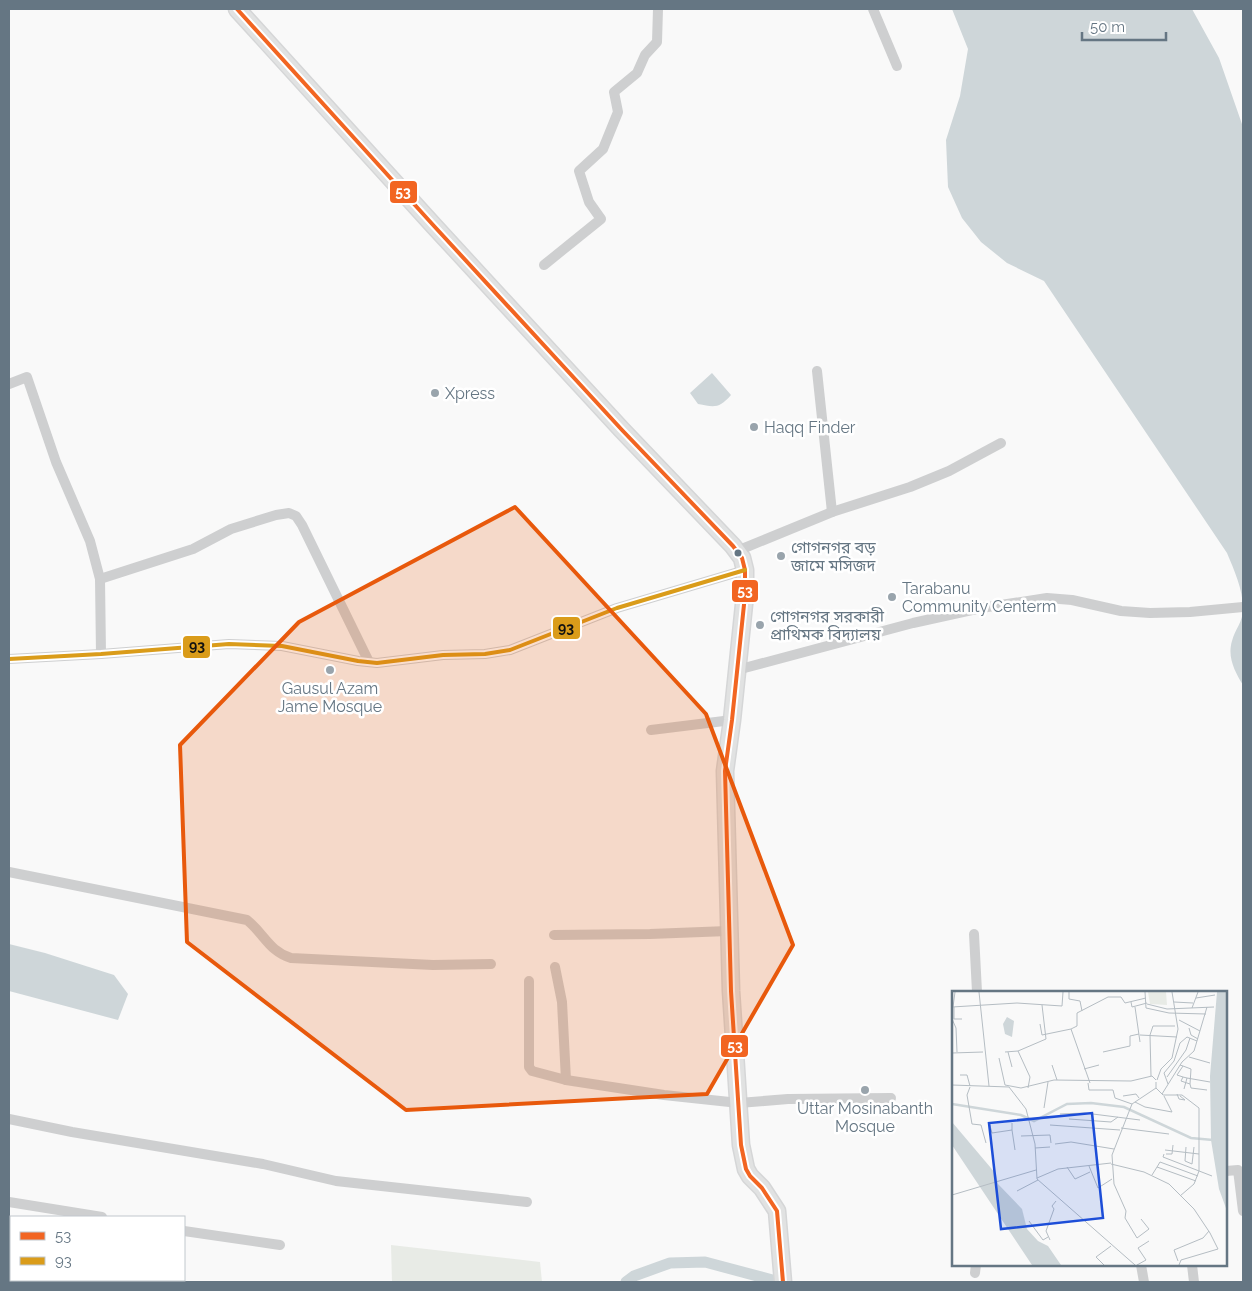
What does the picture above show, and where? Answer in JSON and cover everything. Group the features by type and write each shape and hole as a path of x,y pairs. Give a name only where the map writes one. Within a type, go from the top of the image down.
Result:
{"main road":[{"path":"238,9 601,408 695,504 742,558 746,570 745,595 725,771 730,991 742,1145 746,1169 778,1211 783,1282"}],"street":[{"path":"544,265 601,219 589,202 579,171 603,150 618,112 614,92 637,73 645,55 657,42 658,9"},
{"path":"874,9 897,66"},
{"path":"817,371 832,512"},
{"path":"9,384 27,377 56,462 90,541 100,579 101,654"},
{"path":"737,551 832,512 910,487 949,471 1001,443"},
{"path":"100,579 193,549 231,529 276,515 289,513 296,516 302,525 369,662"},
{"path":"9,660 229,644 282,646 377,663 443,655 485,654 510,650 617,608 746,570"},
{"path":"737,670 914,623 981,608 1047,598 1072,600 1121,611 1150,613 1190,612 1243,607"},
{"path":"650,730 732,720"},
{"path":"9,872 247,920 258,929 271,947 280,955 291,958 433,965 491,964"},
{"path":"554,935 728,931"},
{"path":"974,934 977,991"},
{"path":"555,967 562,1002 566,1080"},
{"path":"529,981 529,1067 532,1071 566,1080 664,1095 739,1103 788,1099 891,1098"},
{"path":"9,1119 72,1132 263,1164 336,1181 527,1202"},
{"path":"1227,1171 1240,1169 1243,1211"},
{"path":"9,1202 96,1216"},
{"path":"185,1231 280,1244"},
{"path":"1141,1266 1144,1282"},
{"path":"1192,1266 1194,1282"}],"highlighted area":[{"path":"515,507 706,714 793,945 707,1094 406,1110 187,942 180,745 299,622"}],"shaded area":[{"path":"952,9 1192,9 1219,58 1243,127 1243,602 1240,587 1227,553 1044,281 1007,263 981,242 962,218 948,187 946,140 960,96 968,49"},
{"path":"712,373 731,395 720,405 708,406 698,404 690,393"},
{"path":"1243,609 1243,685 1235,670 1230,653 1232,641 1242,618"},
{"path":"9,944 45,953 114,975 128,994 118,1020 9,991"},
{"path":"391,1245 540,1262 542,1282 392,1282"}],"waterway":[{"path":"626,1282 634,1276 670,1263 705,1262 780,1282"}],"transit line":[{"name":"53","path":"237,9 434,226 622,430 733,546 742,558 745,570 745,595 725,771 731,991 741,1145 746,1169 762,1188 777,1211 783,1282"},
{"name":"93","path":"9,659 229,644 282,646 377,663 443,655 485,654 510,650 617,608 745,570"}],"place":[{"name":"Xpress","path":"435,393"},
{"name":"Haqq Finder","path":"754,427"},
{"name":"গোগনগর বড় জামে মসিজদ","path":"781,556"},
{"name":"Tarabanu Community Centerm","path":"892,597"},
{"name":"গোগনগর সরকারী প্রাথিমক বিদ্যালয়","path":"760,625"},
{"name":"Gausul Azam Jame Mosque","path":"330,670"},
{"name":"Uttar Mosinabanth Mosque","path":"865,1090"}]}
